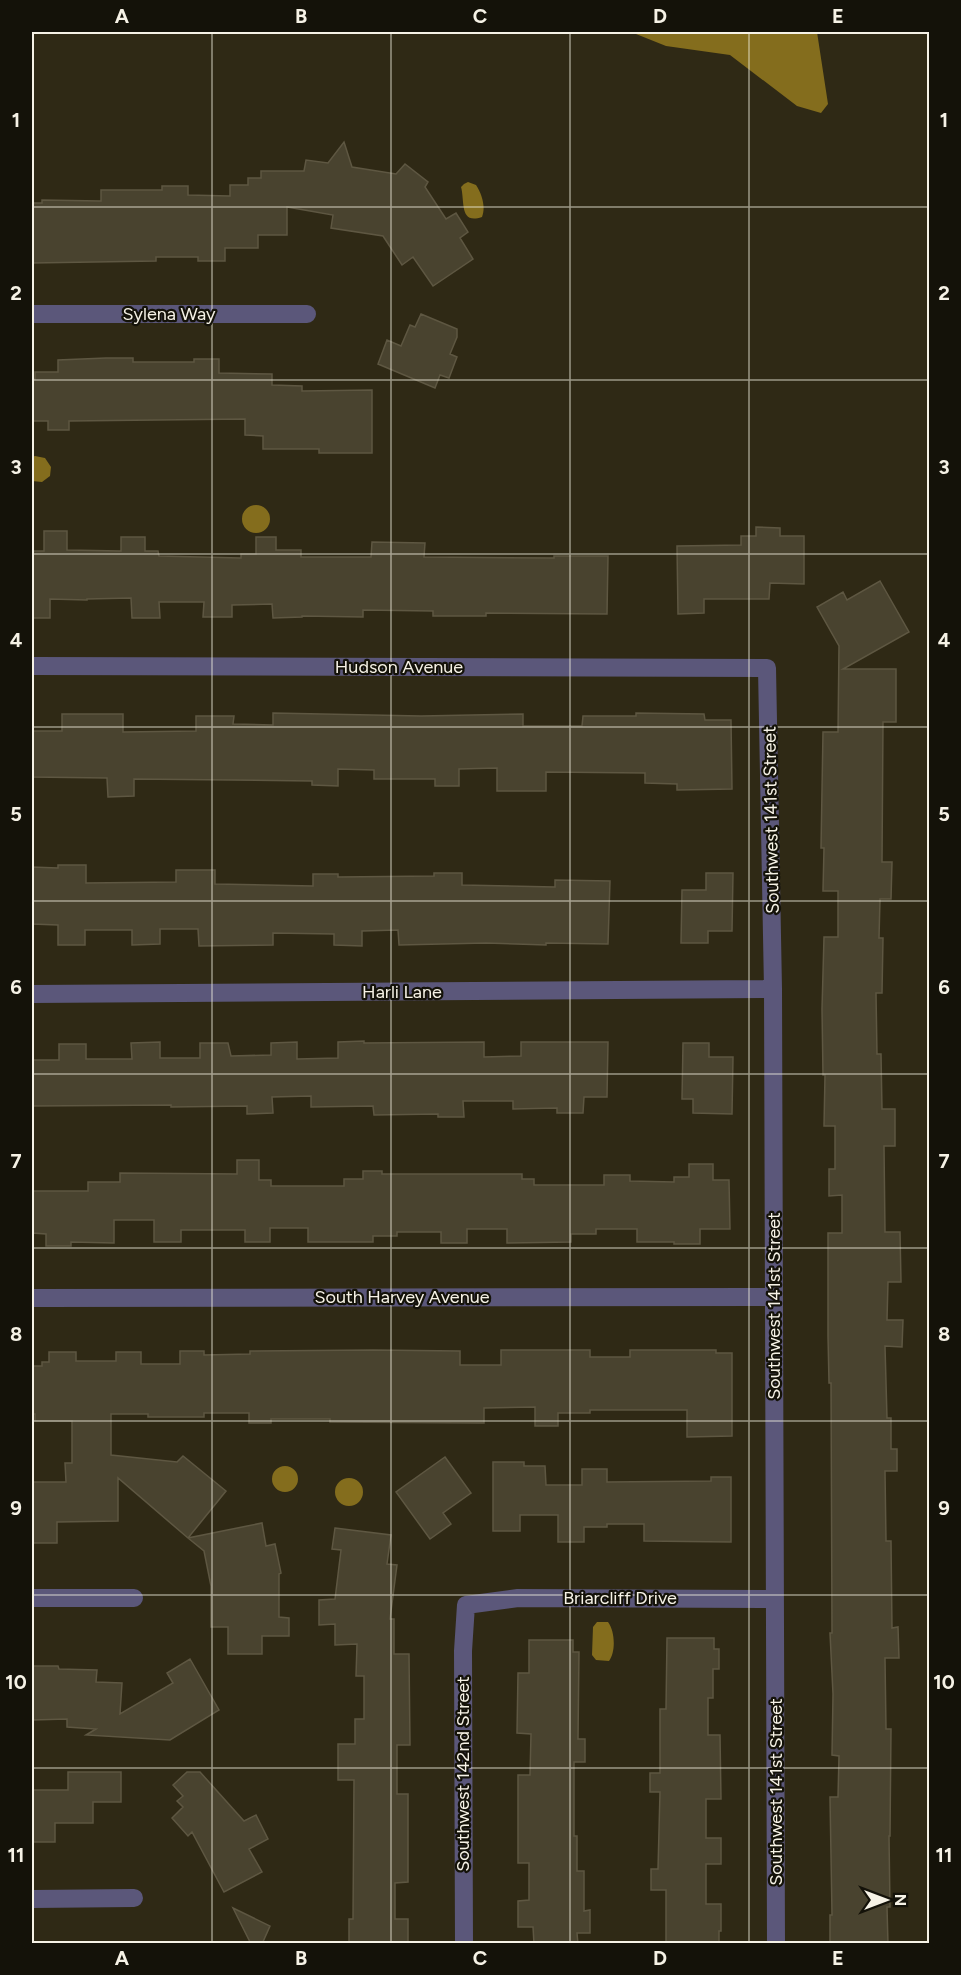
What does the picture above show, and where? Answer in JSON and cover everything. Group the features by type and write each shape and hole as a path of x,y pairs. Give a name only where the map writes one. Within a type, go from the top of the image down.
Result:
{"street":[{"name":"Sylena Way","path":"32,314 307,314"},
{"name":"Hudson Avenue","path":"32,666 767,668"},
{"name":"Southwest 141st Street","path":"767,668 773,989 776,1944"},
{"name":"Harli Lane","path":"32,994 773,989"},
{"name":"South Harvey Avenue","path":"32,1298 773,1297"},
{"path":"32,1598 134,1598"},
{"name":"Briarcliff Drive","path":"466,1605 518,1598 775,1599"},
{"name":"Southwest 142nd Street","path":"464,1944 463,1651 466,1605"},
{"path":"32,1899 134,1898"}],"shaded area":[{"path":"631,32 817,32 828,104 821,113 797,106 730,55 666,46"},
{"path":"468,182 476,185 480,192 483,205 482,217 470,218 464,210 461,187"},
{"path":"32,457 45,458 51,467 50,476 42,482 32,481"},
{"path":"256,505 266,509 270,519 266,529 256,533 246,529 242,519 246,509"},
{"path":"285,1466 294,1470 298,1479 294,1488 285,1492 276,1488 272,1479 276,1470"},
{"path":"349,1478 359,1482 363,1492 359,1502 349,1506 339,1502 335,1492 339,1482"},
{"path":"597,1622 608,1622 612,1631 614,1647 609,1661 596,1660 592,1655 593,1627"}],"building":[{"path":"344,142 352,167 396,174 405,164 428,182 425,187 446,219 456,213 468,232 460,238 473,259 433,286 413,257 402,265 383,236 331,228 333,215 287,207 287,235 258,235 258,248 225,248 225,261 198,261 198,257 156,257 156,261 32,263 32,203 42,203 42,200 101,201 101,190 162,190 162,186 188,186 188,195 230,196 230,185 248,185 248,178 261,178 261,171 304,171 306,160 328,163"},
{"path":"421,314 457,329 457,337 450,354 457,357 449,378 440,375 435,388 378,364 387,340 401,346 410,325 415,327"},
{"path":"133,358 133,362 194,362 194,359 219,359 219,373 272,374 272,385 302,386 302,391 372,390 372,453 319,453 319,449 263,449 263,436 245,435 245,419 69,421 69,430 48,430 48,421 32,421 32,379 35,379 35,372 58,372 58,360"},
{"path":"756,527 780,528 780,536 804,536 804,584 770,583 769,599 704,599 704,613 678,614 677,546 741,545 741,536 756,536"},
{"path":"44,531 67,531 67,550 121,551 121,537 145,537 145,551 158,551 159,556 241,558 241,554 256,554 256,537 276,537 276,550 301,550 301,557 371,557 372,542 425,543 424,557 608,556 607,614 486,613 486,616 433,616 433,611 363,610 363,617 273,618 272,604 232,605 232,617 203,617 204,602 159,602 160,618 132,618 131,598 50,599 50,618 32,618 32,551 44,551"},
{"path":"880,581 909,632 843,669 896,669 896,722 883,722 882,862 892,862 891,899 880,899 879,938 883,938 882,993 876,993 877,1054 881,1054 882,1109 895,1109 895,1146 884,1146 885,1232 900,1232 901,1282 888,1282 887,1320 903,1320 902,1347 885,1346 887,1418 891,1418 891,1449 897,1449 897,1471 885,1471 886,1541 891,1541 892,1628 898,1627 899,1658 885,1658 886,1729 891,1729 888,1944 844,1944 844,1942 830,1942 830,1915 832,1915 830,1797 838,1797 839,1756 832,1755 831,1383 829,1383 828,1336 828,1233 842,1233 842,1195 829,1196 829,1169 835,1169 835,1126 824,1126 825,1075 823,1075 822,1009 824,937 838,937 838,891 823,891 824,848 821,848 823,732 838,732 839,646 817,607 843,592 847,600"},
{"path":"273,713 421,716 523,714 523,726 582,726 583,716 636,716 636,713 704,714 705,720 731,720 732,789 677,790 677,784 645,783 645,773 546,772 546,791 497,791 497,768 459,769 459,786 435,786 435,779 374,779 374,770 338,769 338,786 312,785 312,781 134,779 134,796 108,797 107,778 32,777 32,731 62,731 62,714 123,714 123,732 196,731 196,716 234,716 233,724 273,725"},
{"path":"58,865 86,865 86,883 176,882 176,870 215,870 215,884 313,886 313,874 338,874 338,877 434,876 434,873 462,873 462,885 555,887 555,880 610,881 608,944 399,945 398,930 362,931 362,946 334,945 334,934 273,933 273,945 199,946 198,929 160,929 160,944 132,945 132,930 85,930 85,945 58,945 58,925 32,924 32,867 58,868"},
{"path":"706,873 733,873 732,931 708,931 708,943 681,943 682,890 706,890"},
{"path":"364,1041 364,1043 484,1042 484,1057 521,1056 521,1042 608,1042 607,1097 584,1097 583,1113 557,1113 557,1108 513,1109 513,1101 463,1101 464,1117 438,1117 438,1114 374,1115 373,1106 311,1107 311,1096 272,1097 273,1113 247,1114 247,1106 32,1106 32,1060 59,1060 59,1044 86,1044 86,1059 132,1059 131,1043 160,1042 160,1058 200,1058 200,1043 228,1043 231,1056 271,1055 271,1043 297,1042 297,1059 338,1058 338,1042"},
{"path":"683,1043 709,1043 709,1057 733,1057 732,1114 693,1113 693,1099 682,1099"},
{"path":"237,1160 259,1160 259,1180 271,1180 271,1186 344,1186 344,1179 363,1179 363,1171 382,1171 382,1174 522,1174 522,1179 534,1179 534,1185 604,1185 604,1175 630,1175 630,1181 674,1182 674,1177 689,1177 689,1164 713,1164 713,1180 729,1180 730,1229 700,1229 700,1244 637,1242 637,1229 596,1229 596,1234 571,1234 571,1242 507,1243 507,1229 467,1229 467,1243 441,1243 441,1232 397,1232 397,1236 373,1236 373,1242 308,1242 308,1228 270,1228 270,1242 245,1242 245,1230 181,1230 181,1242 154,1242 154,1220 114,1220 114,1243 71,1242 71,1246 46,1246 46,1234 32,1233 32,1191 88,1191 88,1182 120,1182 120,1173 237,1174"},
{"path":"501,1350 590,1350 590,1357 630,1357 630,1350 716,1350 716,1353 732,1353 732,1436 687,1437 687,1410 590,1410 590,1413 558,1413 558,1426 535,1426 535,1407 484,1408 484,1423 330,1422 330,1419 271,1419 271,1423 249,1423 249,1413 204,1413 204,1417 148,1417 148,1414 111,1414 111,1455 177,1462 183,1456 226,1491 188,1538 118,1478 118,1521 57,1522 57,1543 32,1543 32,1482 66,1482 65,1463 72,1463 72,1421 35,1421 35,1414 32,1414 32,1366 42,1366 42,1362 49,1362 49,1352 76,1352 76,1361 116,1361 116,1352 141,1352 141,1364 180,1364 180,1351 204,1351 204,1355 250,1354 250,1351 460,1351 460,1365 501,1365"},
{"path":"445,1457 471,1493 443,1513 451,1524 430,1539 396,1492"},
{"path":"493,1462 524,1462 524,1466 545,1466 546,1485 582,1485 582,1469 607,1469 607,1482 711,1481 711,1477 731,1477 731,1542 644,1541 644,1524 607,1524 607,1527 584,1527 584,1542 558,1542 558,1515 520,1515 520,1531 493,1531"},
{"path":"262,1523 266,1546 275,1544 281,1573 279,1574 279,1617 289,1618 289,1636 262,1636 262,1654 228,1654 228,1627 211,1627 211,1586 204,1551 188,1538"},
{"path":"335,1528 391,1535 387,1564 397,1565 390,1619 394,1619 394,1654 409,1654 410,1745 397,1745 397,1794 408,1794 408,1882 395,1883 395,1919 408,1919 408,1944 349,1944 349,1919 353,1919 354,1780 338,1780 338,1744 355,1744 355,1719 364,1719 364,1676 356,1676 357,1644 335,1645 335,1624 319,1625 319,1600 335,1599 341,1550 332,1549"},
{"path":"667,1638 714,1638 714,1649 719,1649 719,1669 713,1669 713,1698 708,1698 708,1735 720,1735 721,1799 706,1799 706,1838 721,1838 721,1864 706,1864 706,1904 721,1904 719,1944 666,1944 666,1890 651,1890 651,1869 658,1869 660,1792 650,1792 650,1773 660,1773 660,1709 666,1709"},
{"path":"529,1640 573,1640 573,1652 579,1652 578,1739 585,1739 585,1762 574,1762 574,1836 577,1836 577,1871 584,1871 584,1911 590,1910 590,1933 577,1933 578,1944 534,1944 533,1927 518,1927 518,1901 529,1900 529,1863 518,1863 518,1775 530,1775 531,1734 517,1733 518,1673 529,1673"},
{"path":"190,1659 219,1710 170,1740 86,1735 96,1729 67,1727 67,1719 32,1720 32,1666 97,1670 96,1682 122,1683 120,1714 173,1683 167,1673"},
{"path":"68,1772 121,1772 121,1802 93,1802 93,1823 55,1823 55,1842 32,1842 32,1790 68,1790"},
{"path":"187,1772 200,1772 244,1821 256,1815 268,1839 249,1849 262,1872 224,1892 192,1832 188,1836 172,1818 183,1807 177,1801 183,1796 173,1785"},
{"path":"233,1908 270,1926 262,1944 251,1944"}]}
